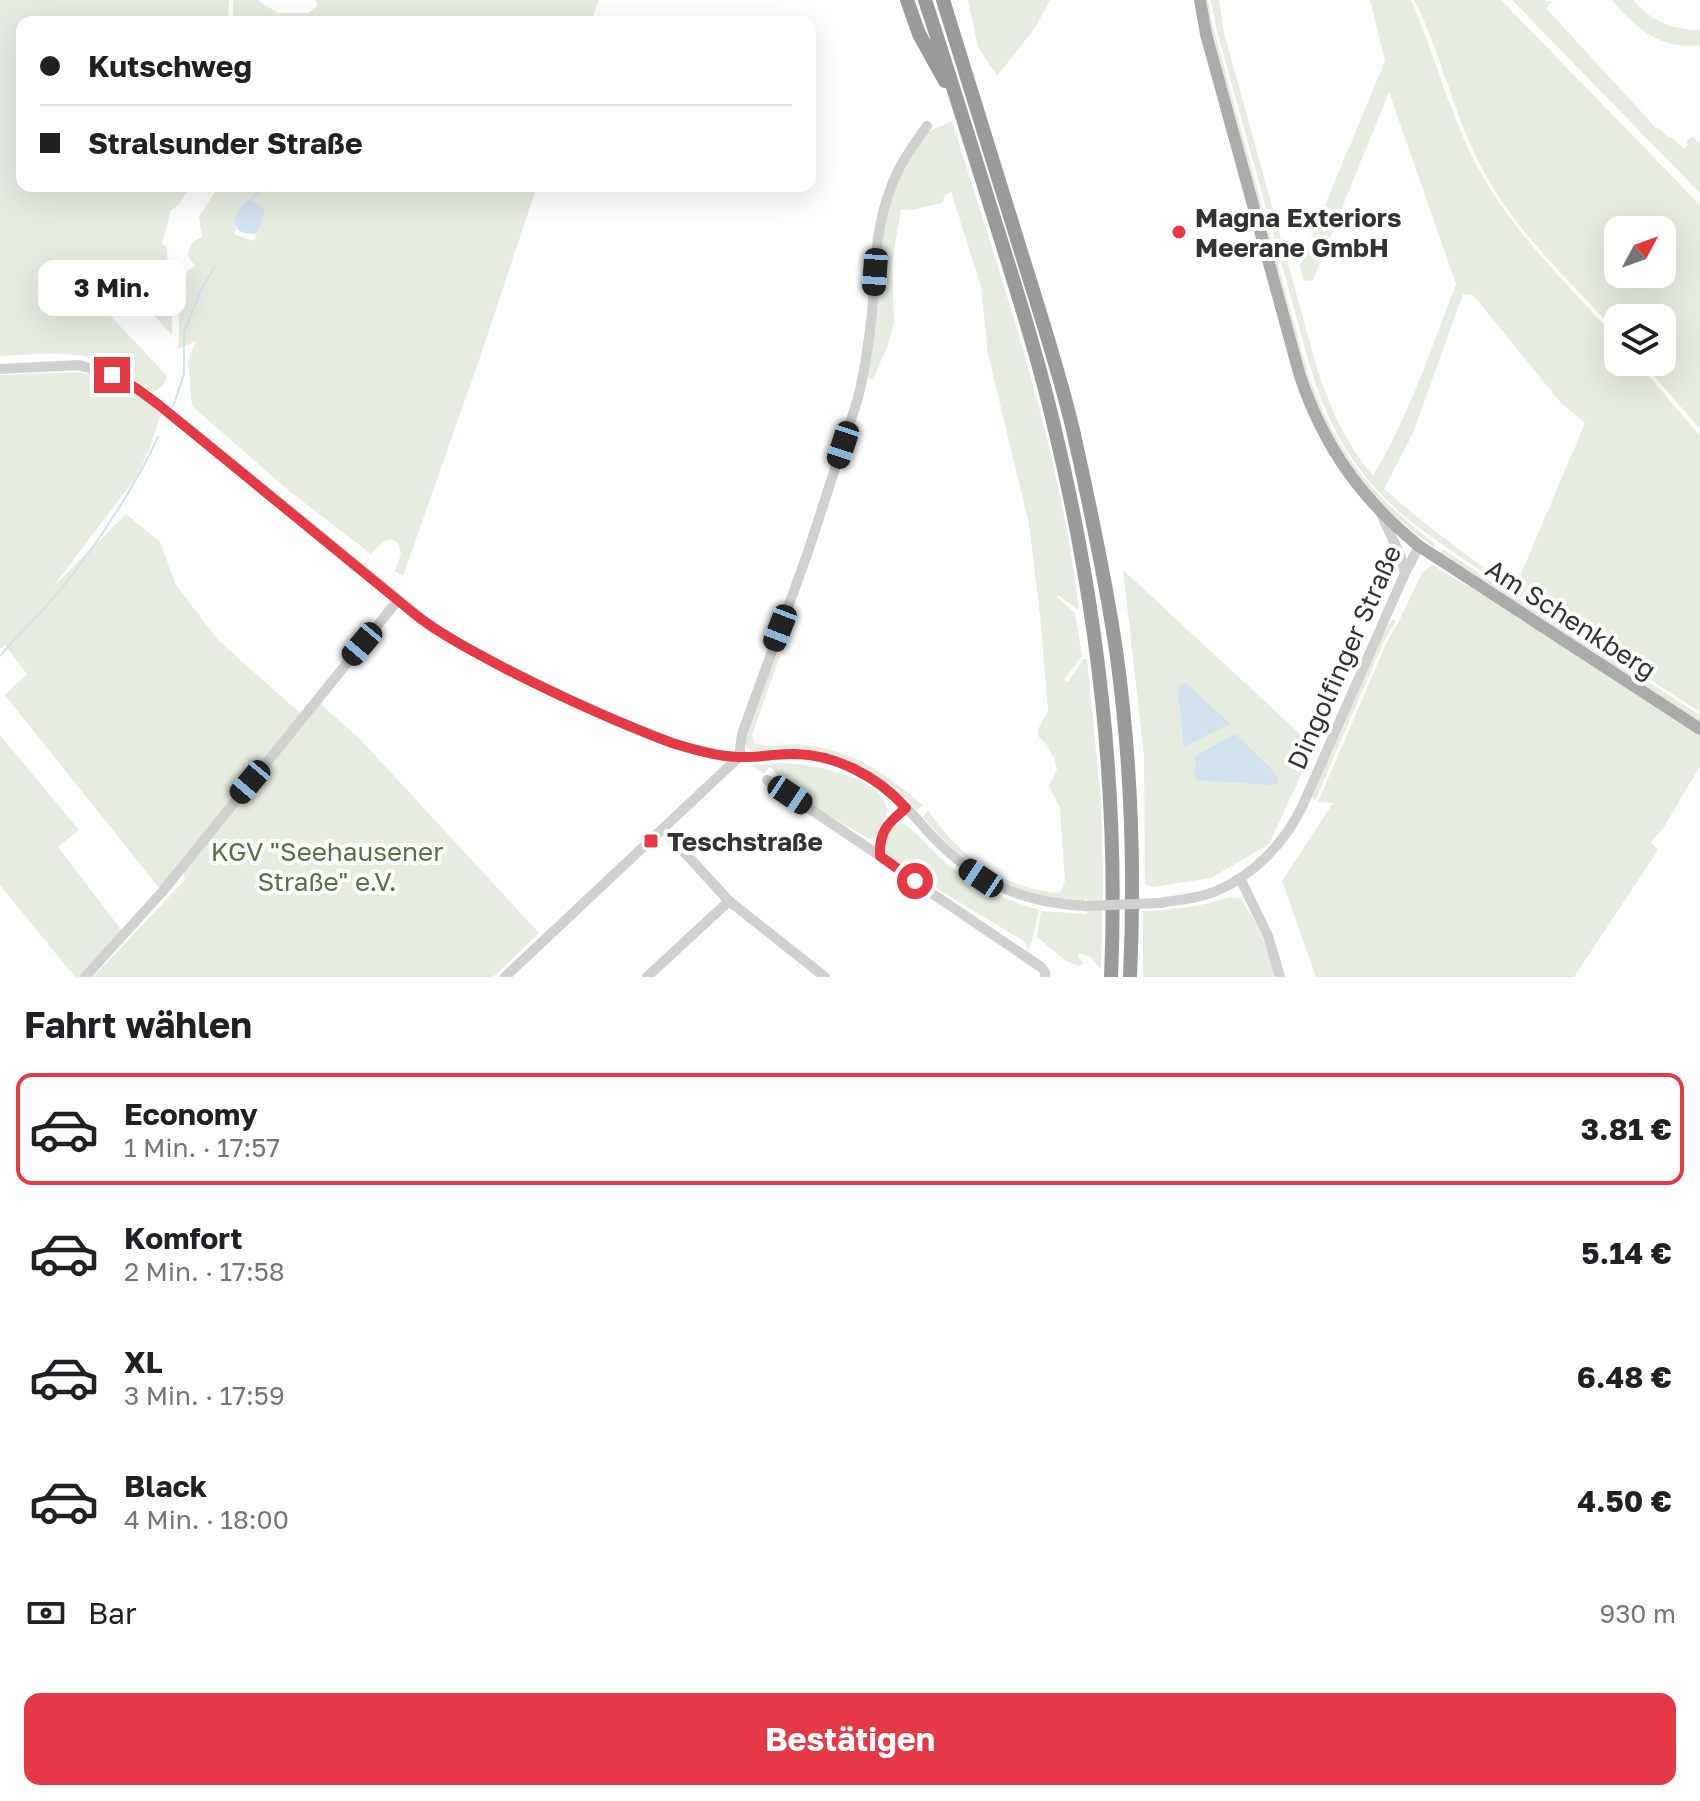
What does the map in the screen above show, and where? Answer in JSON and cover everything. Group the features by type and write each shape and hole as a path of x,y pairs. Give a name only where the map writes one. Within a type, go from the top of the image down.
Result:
{"highway":[{"path":"907,0 919,34 959,106"},
{"path":"925,0 1037,363 1055,430 1086,577 1100,677 1111,808 1111,977"},
{"path":"943,0 1052,353 1072,428 1104,581 1116,650 1126,746 1130,813 1130,977"},
{"path":"954,0 961,56"}],"main road":[{"name":"Dingolfinger Straße","path":"1200,0 1206,34 1306,393 1342,464 1379,511 1419,546"},
{"name":"Am Schenkberg","path":"1419,546 1700,729"}],"street":[{"path":"505,977 739,757 742,734 808,552 861,387 871,318 876,249 889,191 908,152 927,126"},
{"name":"Dingolfinger Straße","path":"0,369 79,365 98,369 125,381 193,432 433,628 468,649 552,693 672,743 739,757 792,753 851,767 896,797 967,868 996,886 1042,902 1086,906 1159,903 1191,898 1214,892 1240,878 1280,844 1292,826 1419,546"},
{"path":"1379,511 1401,557 1405,573"},
{"path":"85,977 162,892 398,600"},
{"path":"767,780 1044,969 1045,976"},
{"path":"880,856 882,834 887,825 906,808"},
{"path":"663,829 729,901 825,977"},
{"path":"1240,878 1268,936 1280,977"},
{"path":"647,977 729,901"}],"green space":[{"path":"0,0 229,0 228,16 16,16 16,192 187,192 179,205 171,210 162,243 167,248 168,275 164,280 167,298 172,299 172,335 152,313 102,307 167,376 164,384 153,393 105,363 80,356 0,356"},
{"path":"233,0 259,0 278,13 308,13 318,5 315,0 599,0 593,16 233,16"},
{"path":"968,0 1050,0 1035,28 997,76 978,47"},
{"path":"1204,0 1208,0 1308,374 1319,402 1358,470 1391,507 1435,544 1434,548 1402,522 1360,479 1336,445 1320,414 1305,374 1209,28"},
{"path":"1211,0 1219,0 1223,29 1318,372 1341,427 1373,476 1408,406 1456,284 1389,92 1313,280 1303,281 1300,265 1385,61 1370,0 1411,0 1461,133 1482,175 1511,220 1604,325 1604,376 1649,376 1700,436 1700,712 1501,584 1400,512 1376,489 1348,452 1312,373","holes":["1463,294 1473,295 1561,403 1585,423 1515,588 1448,541 1384,489 1413,433"]},
{"path":"1414,0 1501,0 1700,205 1700,429 1654,376 1676,376 1676,304 1604,304 1604,319 1545,256 1511,214 1483,170 1464,128 1433,42"},
{"path":"1512,0 1554,0 1546,8 1656,128 1672,137 1683,149 1693,136 1700,141 1700,193"},
{"path":"1612,0 1633,0 1647,14 1663,23 1700,30 1700,45 1673,44 1650,35 1630,20"},
{"path":"952,121 1027,363 1058,485 1070,547 1079,610 1057,597 1075,613 1082,656 1064,680 1068,682 1087,659 1101,801 1101,969 1089,956 1079,953 1084,964 1079,966 1066,961 1037,937 1041,911 1087,914 1087,899 1085,902 1059,900 1035,895 994,879 958,853 923,817 928,810 953,842 1002,877 1020,885 1060,893 1065,881 1060,808 1049,786 1057,769 1054,758 1038,733 1048,711 1029,524 988,354 981,286 951,192 945,195 942,203 911,210 901,209 892,262 894,323 873,380 867,378 883,218 898,176 928,132"},
{"path":"215,192 535,192 403,576 395,571 401,553 398,543 392,539 383,542 371,554 288,490 192,406 188,361 196,341 178,349 177,297 188,270 195,266 188,256 189,249 202,237 199,217","holes":["251,200 262,206 259,229 253,241 234,234 234,220"]},
{"name":"KGV \"Seehausener Straße\" e.V.","path":"85,373 110,379 161,414 137,476 52,588 126,514 160,542 176,585 218,640 301,714 318,702 359,738 539,933 493,977 93,977 185,880 182,868 159,888 5,695 27,674 5,645 0,649 0,375"},
{"path":"1443,549 1700,715 1700,723 1440,553"},
{"path":"1432,565 1506,608 1700,733 1700,766 1664,827 1651,842 1658,850 1574,977 1316,977 1282,881 1333,803 1318,802 1386,644 1422,573"},
{"path":"1123,570 1314,747 1269,844 1211,878 1153,887 1145,884 1144,756"},
{"path":"1392,619 1396,621 1383,643 1315,801 1312,797"},
{"path":"773,655 780,656 752,735 754,743 765,746 803,745 838,752 882,773 923,805 917,810 893,786 860,767 781,749 752,751 747,748 744,736"},
{"path":"0,735 79,830 58,847 122,931 79,977 75,977 0,885"},
{"path":"778,763 835,771 875,790 888,810 876,837 869,839 805,801 785,787 769,767 764,774 750,765"},
{"path":"901,822 969,880 1002,897 1039,910 1026,954 1025,942 936,888 934,892 930,884 887,857 884,846 886,837"},
{"path":"1229,897 1241,899 1253,918 1276,977 1143,977 1143,911 1187,907"}],"water":[{"path":"251,200 265,210 255,234 241,232 234,220 243,205"},
{"path":"1186,683 1230,724 1184,747 1178,692 1180,686"},
{"path":"1235,734 1274,771 1278,779 1276,784 1197,780 1194,777 1194,757"}],"waterway":[{"path":"251,200 257,192"},
{"path":"173,407 184,374 184,332 201,290 215,266"},
{"path":"0,656 58,593 92,548 128,494 158,437"}],"place":[{"name":"Magna Exteriors Meerane GmbH","path":"1179,232"},
{"name":"Teschstraße","path":"651,841"}],"route":[{"path":"112,375 159,405 417,616 468,649 552,693 672,743 739,757 792,753 812,756 851,767 870,778 906,808 887,825 882,834 880,856 915,881"}]}
